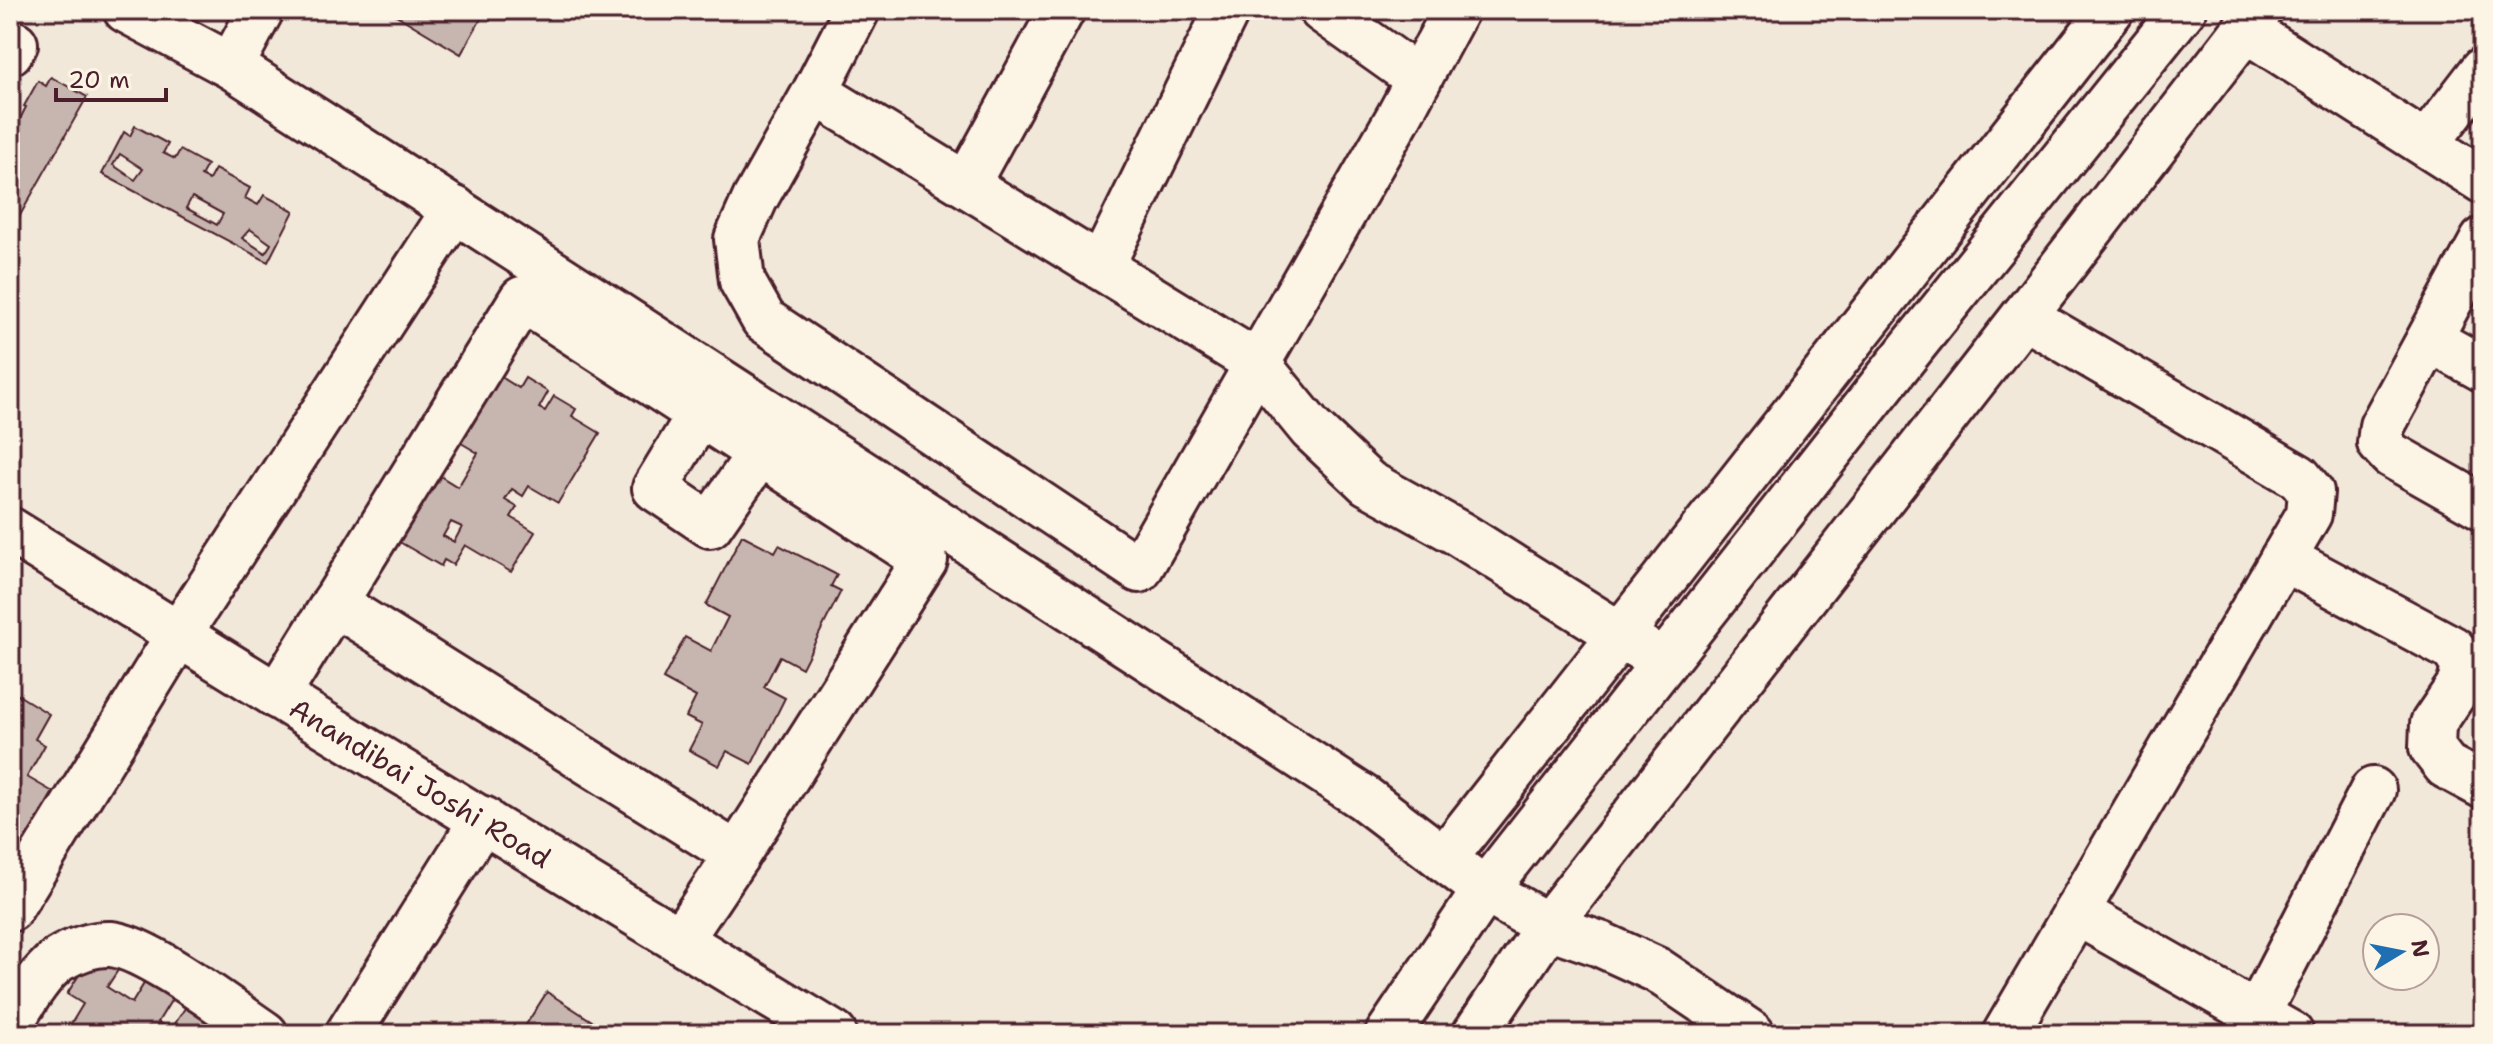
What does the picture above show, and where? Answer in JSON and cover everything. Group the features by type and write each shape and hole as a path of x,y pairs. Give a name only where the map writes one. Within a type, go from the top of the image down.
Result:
{"street":[{"path":"126,10 231,66 455,209 1364,798 1485,890 1548,926 1600,944 1657,970 1752,1034"},
{"path":"231,66 261,10"},
{"path":"857,10 755,199 737,239 742,281 764,320 1139,570 1419,79 1455,10"},
{"path":"967,184 1062,10"},
{"path":"1101,267 1227,10"},
{"path":"1322,10 1419,79"},
{"path":"1444,859 2111,10"},
{"path":"1388,1034 1485,890 1913,346 2183,10"},
{"path":"1475,1034 1548,926 2252,19 2426,144 2483,181"},
{"path":"2426,144 2483,70"},
{"path":"815,92 1257,363 1311,429 1368,483 1458,533 1666,662"},
{"path":"10,909 179,634 455,209"},
{"path":"2483,240 2382,426 2380,443 2391,455 2483,507"},
{"path":"277,696 522,299 925,560 680,940"},
{"path":"2005,1034 2309,514 2311,492 2299,477 2024,316"},
{"path":"2431,340 2483,369"},
{"path":"1913,346 1967,388"},
{"path":"700,414 655,488 710,525 760,453"},
{"name":"Anandibai Joshi Road","path":"10,530 834,1034"},
{"path":"2283,558 2453,649 2464,666 2460,684 2433,724 2432,748 2446,766 2483,786"},
{"path":"334,603 737,855"},
{"path":"2076,912 2274,1024 2373,790"},
{"path":"348,1034 483,819"},
{"path":"10,1024 39,979 60,959 85,947 111,944 138,952 265,1034"}],"building":[{"path":"399,10 486,10 461,54 396,15"},
{"path":"51,77 87,97 10,233 10,130 17,118 20,119 38,81 46,86"},
{"path":"135,126 168,144 163,153 175,159 180,150 207,165 201,176 209,180 215,169 250,188 245,198 258,205 264,195 294,211 268,262 102,174 124,132 130,136","holes":["120,154 143,169 135,180 113,165","192,197 223,214 217,225 186,208","250,229 271,244 265,253 242,238"]},
{"path":"490,370 519,388 525,378 548,392 539,408 545,411 554,396 576,409 572,416 600,433 558,503 529,486 523,496 512,489 505,500 517,507 511,517 535,532 511,572 465,545 453,565 444,560 441,566 396,540 435,473 458,487 478,453 451,437","holes":["451,522 462,527 454,542 443,536"]},
{"path":"742,535 775,552 779,545 837,575 831,586 841,591 802,668 780,656 764,687 785,698 752,764 727,751 719,766 689,750 702,725 686,717 696,697 663,679 685,637 711,651 728,617 706,605"},
{"path":"10,690 49,714 35,739 45,745 27,777 53,792 10,866"},
{"path":"94,951 120,967 107,987 132,1003 145,982 172,999 158,1022 171,1030 185,1008 227,1034 65,1034 83,1004 67,994"},
{"path":"547,992 612,1034 520,1034"}]}
